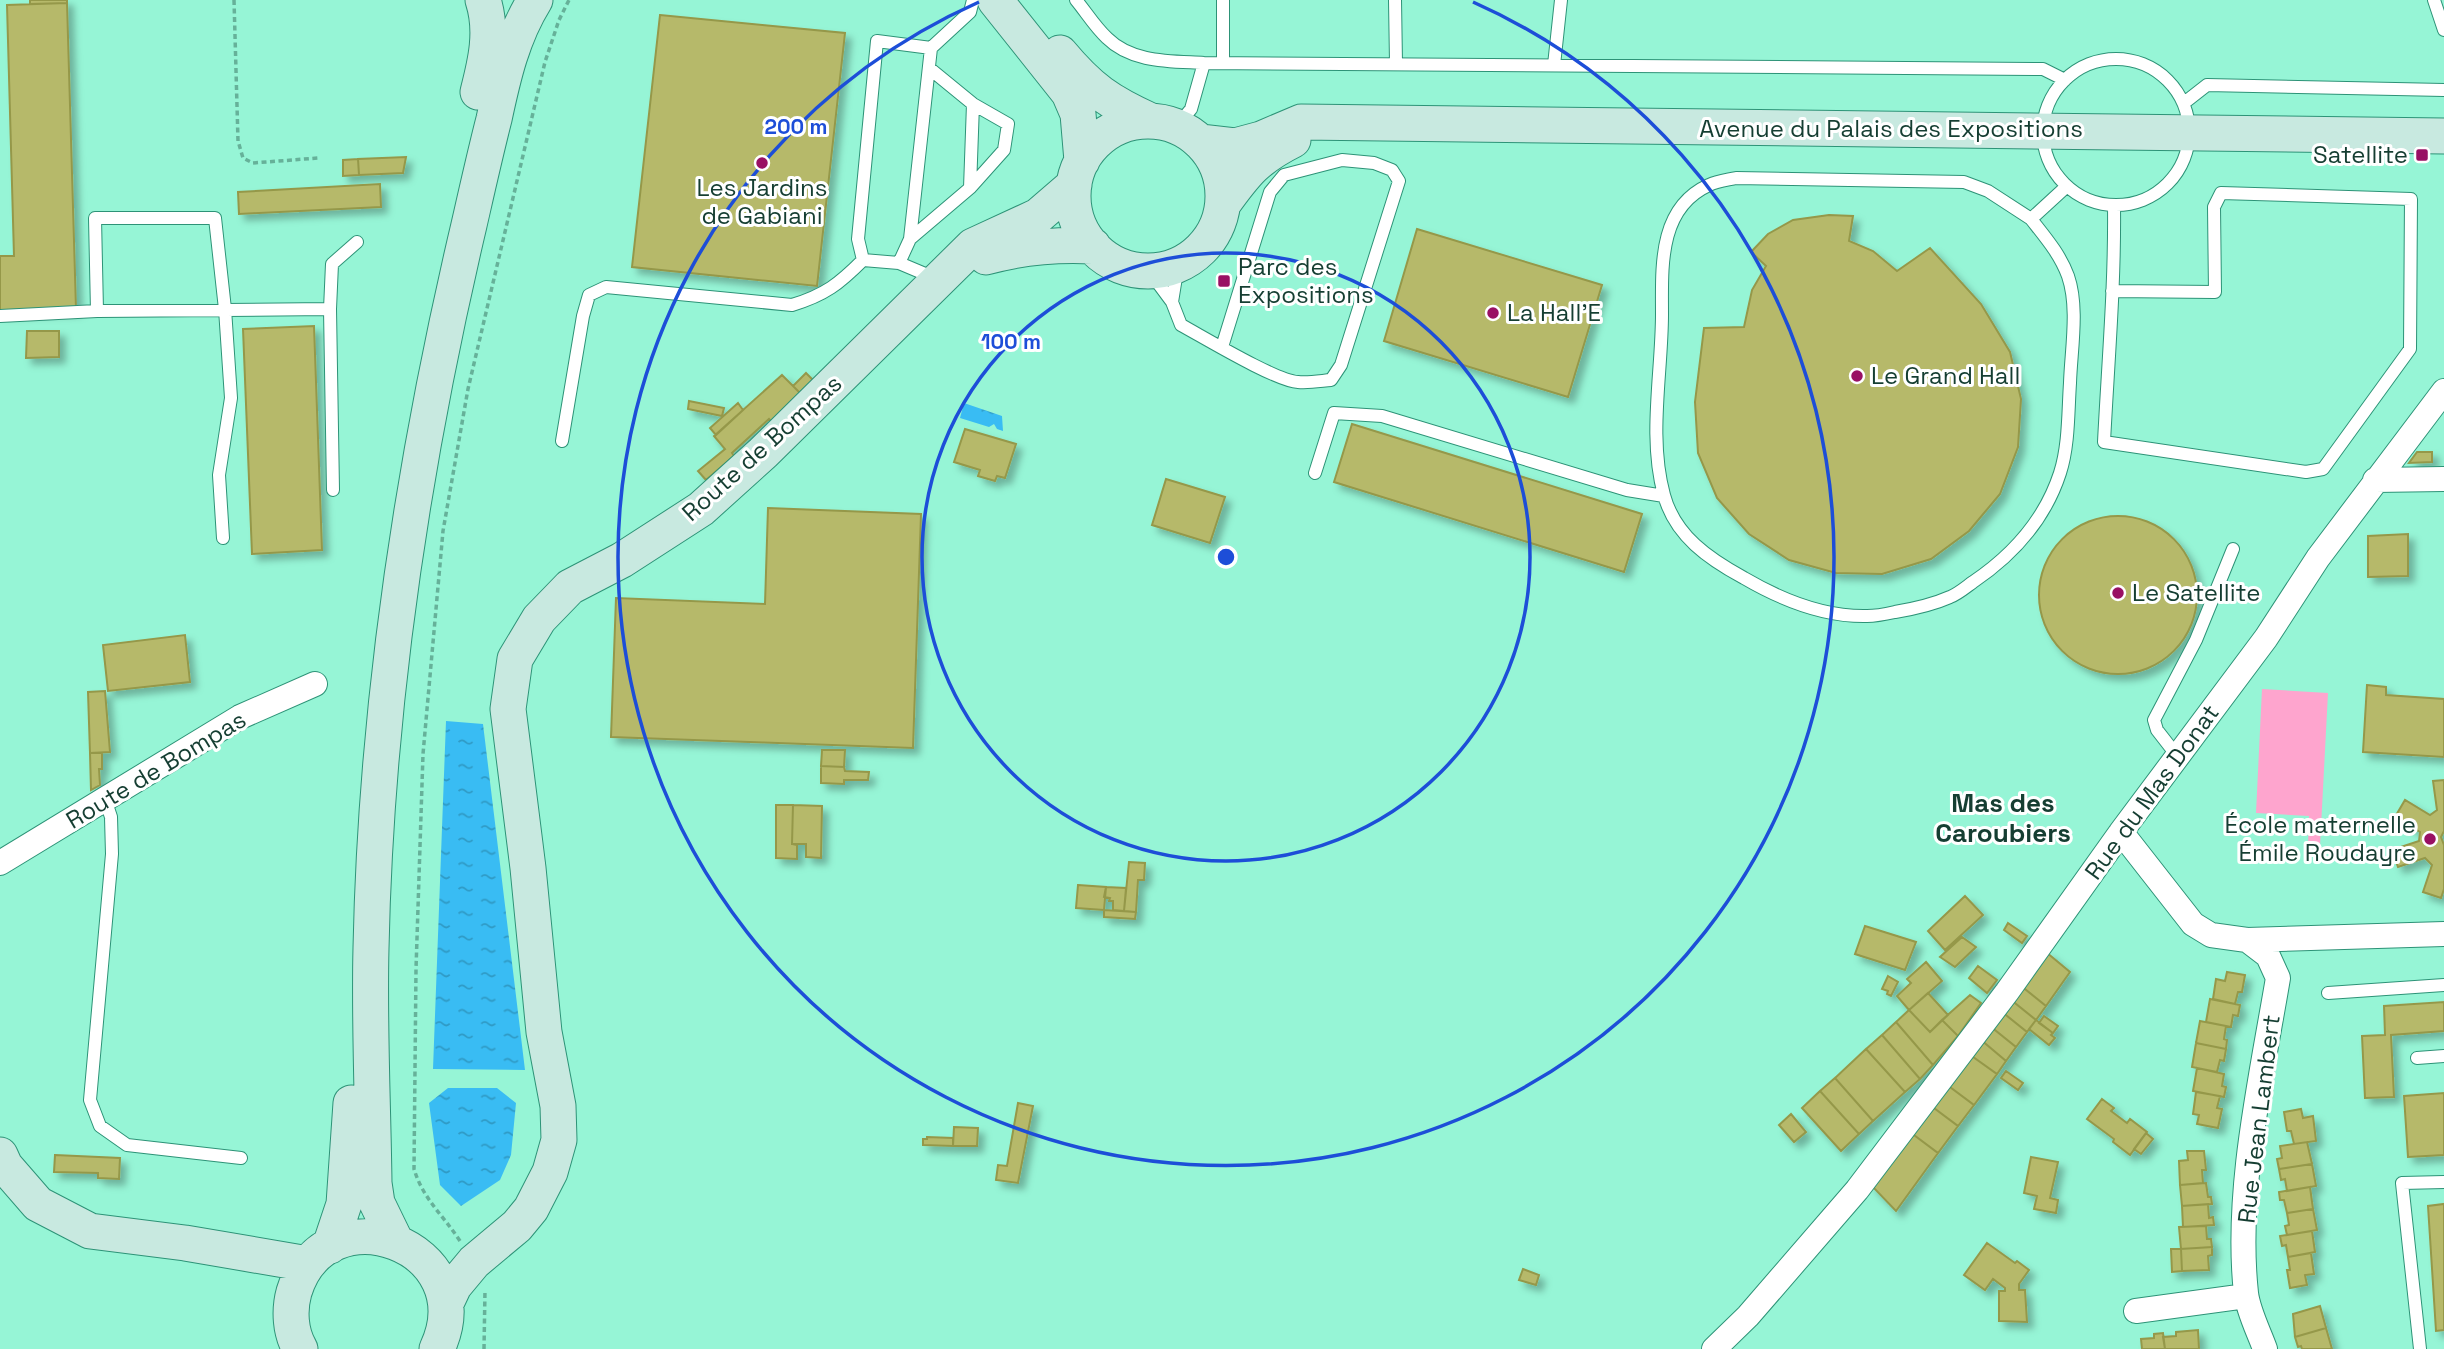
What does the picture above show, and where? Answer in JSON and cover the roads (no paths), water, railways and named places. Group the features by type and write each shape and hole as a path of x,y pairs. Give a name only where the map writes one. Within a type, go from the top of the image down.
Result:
{"main road":[{"path":"296,1347 291,1322 292,1300 298,1281 319,1255 344,1205 351,1125 350,949 357,761 376,584 438,253 486,60 489,18 483,0"},
{"path":"445,1334 441,1284 430,1266 406,1246 377,1202 374,1183 371,949 380,778 396,615 425,433 461,259 507,63 521,23 535,0"},
{"path":"990,7 1075,71 1103,97 1176,130 1214,160 1222,181 1223,204 1218,223 1209,240 1195,254 1164,268 1128,268 1109,260 1093,246 1080,228 1074,207 1078,173 1078,114 1069,93 990,7"},
{"name":"Avenue du Palais des Expositions","path":"1176,130 1235,146 1261,139 1301,122 2043,130 2187,118 2444,136"},
{"path":"1078,173 1094,144 1111,131 1130,123 1176,130"},
{"name":"Avenue du Palais des Expositions","path":"1223,204 1243,176 1267,153 1305,134 1339,124"},
{"name":"Route de Bompas","path":"319,1255 351,1238 373,1236 437,1254 463,1246 497,1224 520,1200 536,1170 545,1115 544,1032 528,868 508,709 515,659 539,619 570,587 622,560 701,509 763,453 973,246 1038,216 1078,173"},
{"name":"Route de Bompas","path":"939,281 979,259 1017,248 1051,244 1093,246"},
{"name":"Route de Bompas","path":"445,1334 454,1286 474,1262 517,1226 531,1209 550,1172 559,1140 558,1106 544,1032"},
{"path":"0,1155 5,1166 38,1204 90,1231 185,1243 244,1255 319,1255"},
{"path":"244,1255 292,1300"}],"street":[{"name":"Rue du Mas Donat","path":"1714,1349 1748,1316 1857,1190 2007,992 2121,832 2266,638 2318,558 2444,391"},
{"path":"2375,480 2444,479"},
{"name":"Route de Bompas","path":"0,863 240,717 315,684"},
{"path":"2121,832 2193,924 2211,935 2247,940 2444,934"},
{"name":"Rue Jean Lambert","path":"2247,940 2268,956 2278,978 2253,1128 2244,1225 2246,1296 2265,1349"},
{"path":"2136,1311 2246,1296"}],"lane":[{"path":"1076,0 1107,39 1129,54 1152,59 1204,63 2043,69 2065,80"},
{"path":"1223,0 1223,62"},
{"path":"1395,0 1396,63"},
{"path":"1554,65 1561,0"},
{"path":"2434,0 2444,30"},
{"path":"863,260 858,239 877,41 931,48 990,7"},
{"path":"899,263 910,239 931,48"},
{"path":"2107,60 2131,60 2152,69 2171,83 2187,118 2187,152 2180,170 2168,185 2134,204 2114,206 2081,197 2067,186 2054,170 2045,151 2043,130 2046,111 2054,94 2065,80 2085,66 2107,60"},
{"path":"1176,130 1191,110 1204,63"},
{"path":"910,239 971,188 1004,150 1008,124 974,104 929,68"},
{"path":"2187,118 2207,85 2444,90"},
{"path":"971,188 974,104"},
{"path":"1164,268 1181,325 1222,347 1296,382 1331,380 1341,365 1399,181 1392,170 1374,163 1342,160 1284,175 1270,192 1222,347"},
{"path":"1736,178 1964,182 1988,191 2031,219 2055,250 2068,277 2073,311 2068,425 2060,472 2044,510 2017,547 1952,597 1913,609 1868,617 1794,603 1758,587 1717,563 1688,540 1664,496 1657,446 1662,264 1669,227 1682,204 1696,191 1712,183 1736,178"},
{"path":"2031,219 2067,186"},
{"path":"2112,291 2215,292 2214,206 2221,193 2411,199 2410,349 2323,469 2306,472 2104,442 2114,206"},
{"path":"97,311 94,218 215,218 231,398 219,475 223,538"},
{"path":"334,490 330,309 332,264 357,242"},
{"path":"562,441 589,295 606,287 792,305 818,297 847,276 863,260 899,263 939,281"},
{"path":"1164,268 1172,302"},
{"path":"0,316 97,311 330,309"},
{"path":"1315,473 1334,413 1382,416 1627,490 1664,496"},
{"path":"2178,757 2157,730 2154,720 2196,640 2232,549"},
{"path":"105,800 111,817 112,854 90,1100 100,1126 127,1145 242,1158"},
{"path":"2328,993 2444,985"},
{"path":"2417,1058 2444,1056"},
{"path":"2420,1349 2402,1183 2444,1182"}],"water":[{"path":"964,403 1002,416 1003,431 997,429 994,424 989,427 960,418"},
{"path":"446,721 483,724 525,1070 433,1069"},
{"path":"448,1088 497,1088 516,1103 511,1155 500,1180 461,1206 440,1185 429,1103"}],"place":[{"name":"Satellite","path":"2422,155"},
{"name":"Les Jardins de Gabiani","path":"762,163"},
{"name":"Parc des Expositions","path":"1224,281"},
{"name":"La Hall'E","path":"1493,313"},
{"name":"Le Grand Hall","path":"1857,376"},
{"name":"Le Satellite","path":"2118,593"},
{"name":"École maternelle Émile Roudayre","path":"2430,839"}],"district":[{"name":"Mas des Caroubiers","path":"2003,818"}]}
